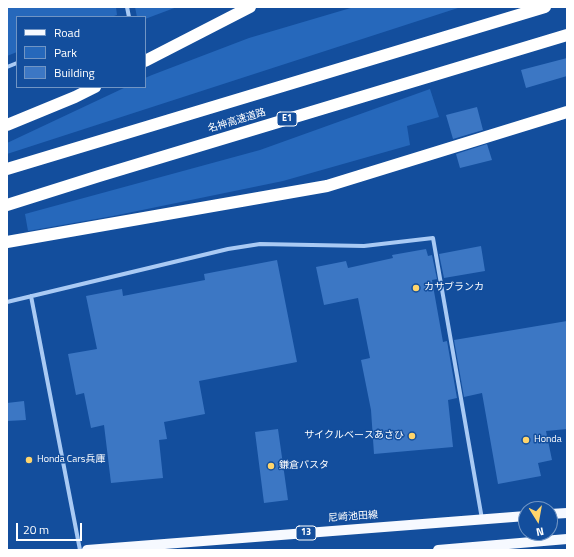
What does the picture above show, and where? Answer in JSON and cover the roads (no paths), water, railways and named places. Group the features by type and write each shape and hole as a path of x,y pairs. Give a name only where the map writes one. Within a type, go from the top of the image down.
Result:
{"highway":[{"path":"146,60 250,7"},
{"name":"名神高速道路","path":"7,169 545,7"},
{"name":"名神高速道路","path":"7,205 567,35"},
{"path":"7,125 93,88"},
{"path":"7,242 327,186 567,112"}],"main road":[{"name":"尼崎池田線","path":"87,550 518,517"},
{"path":"438,550 567,539"}],"street":[{"path":"7,302 228,248 260,244 364,246 433,238 482,519"},
{"path":"31,296 80,550"}],"place":[{"name":"カサブランカ","path":"416,288"},
{"name":"サイクルベースあさひ","path":"412,436"},
{"name":"Honda","path":"526,440"},
{"name":"Honda Cars兵庫","path":"29,460"},
{"name":"鎌倉パスタ","path":"271,466"}]}
